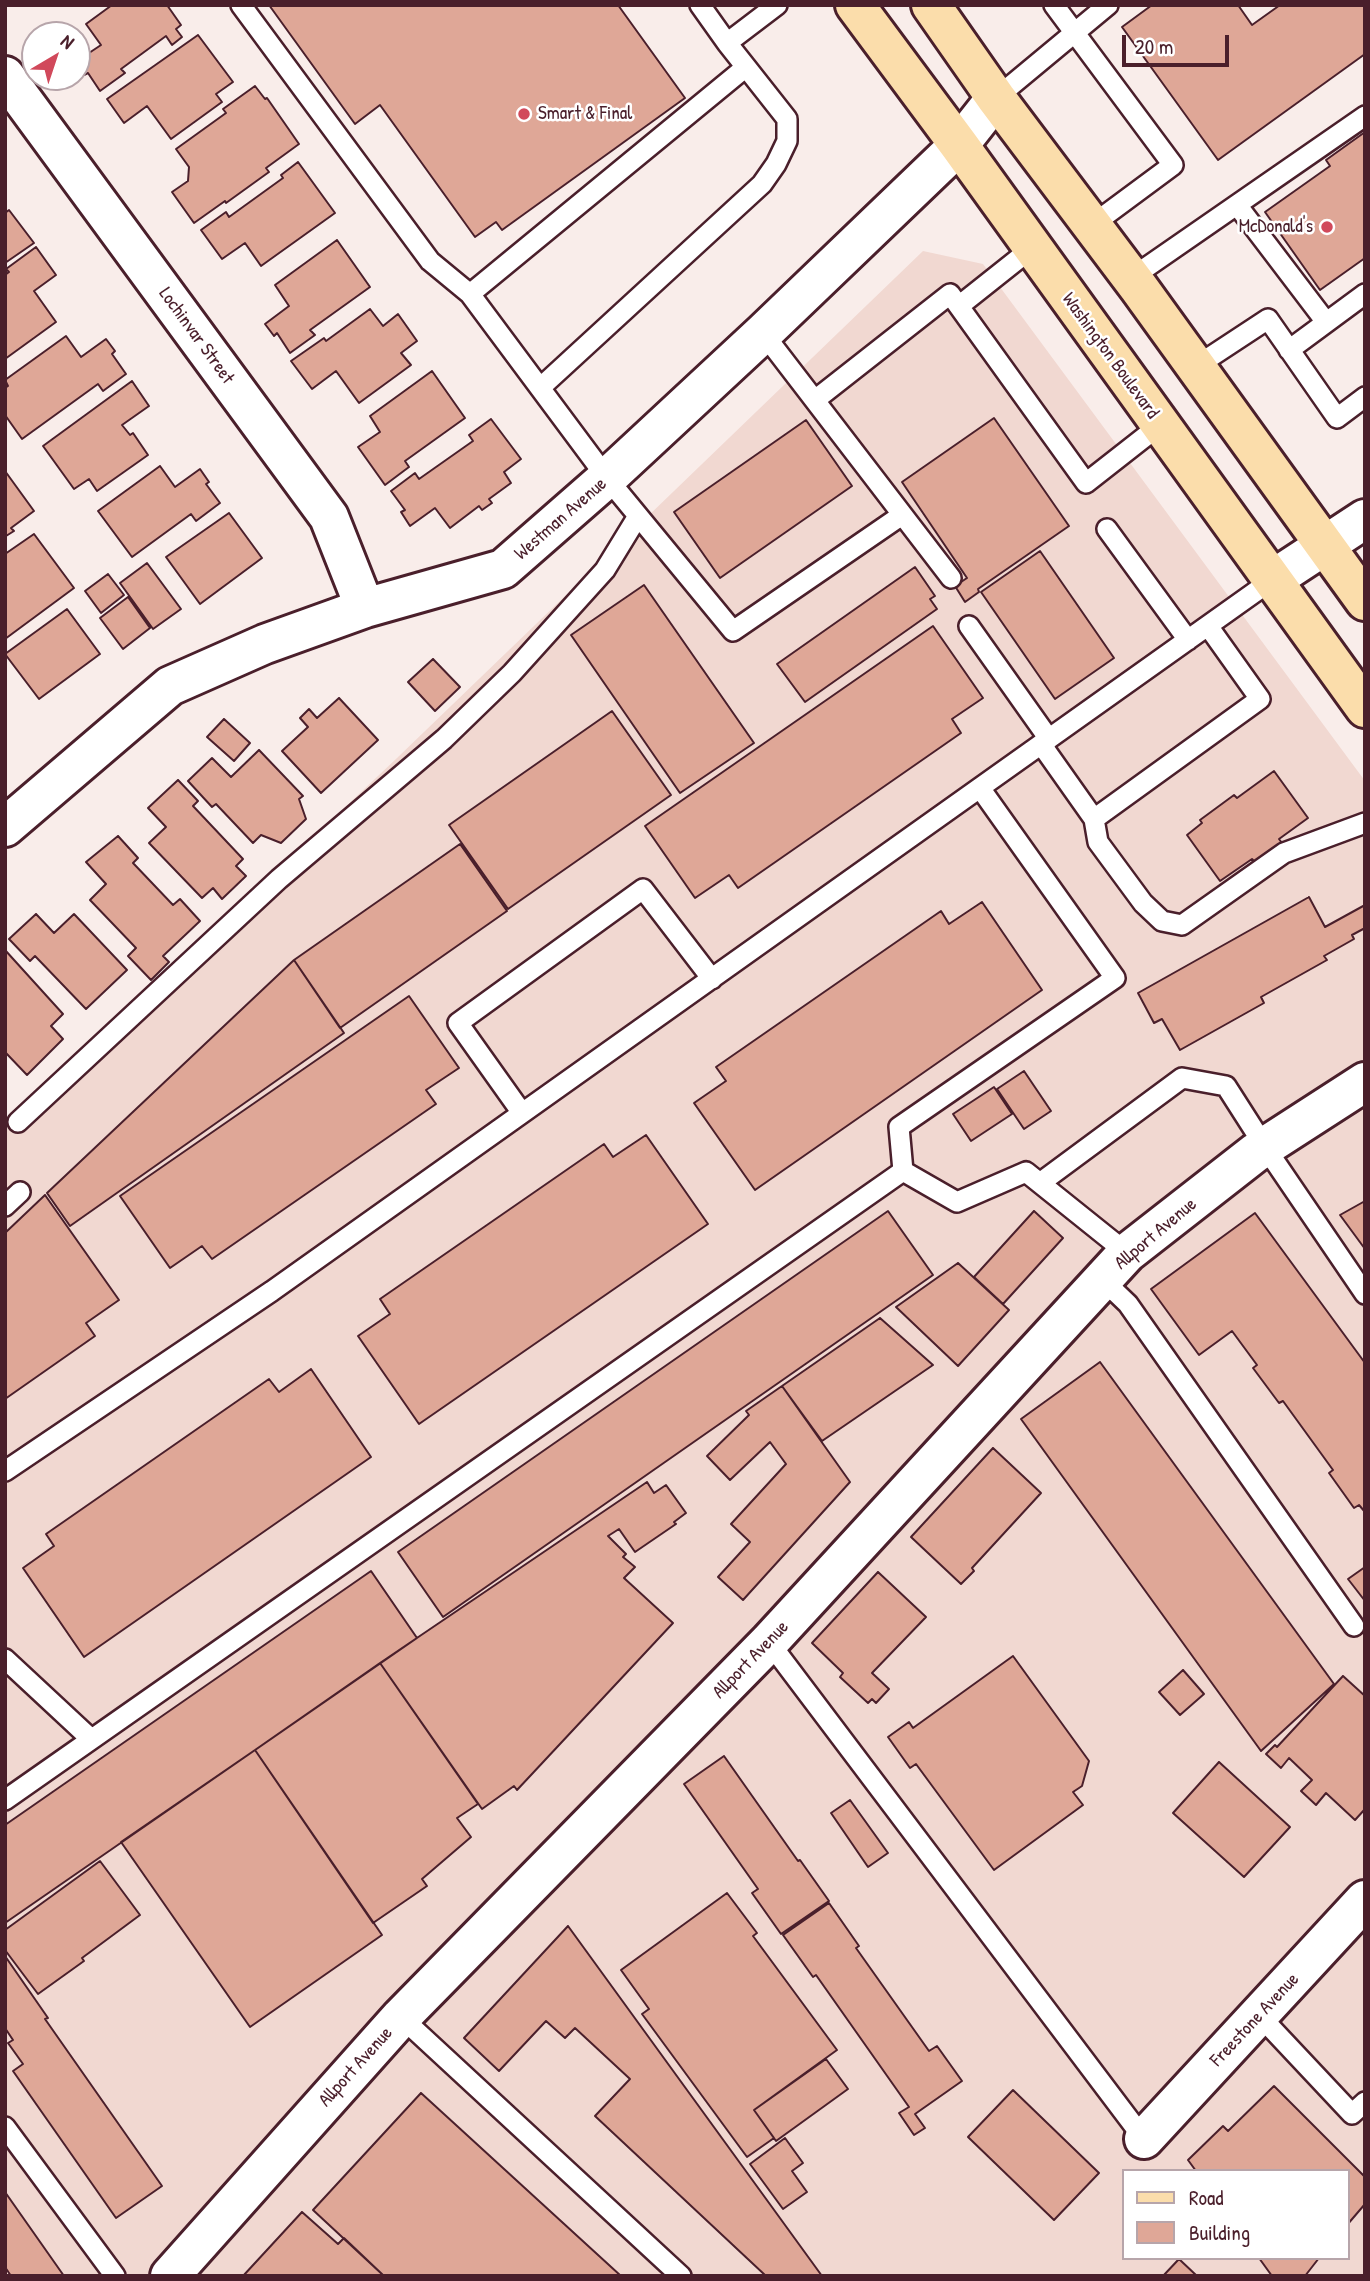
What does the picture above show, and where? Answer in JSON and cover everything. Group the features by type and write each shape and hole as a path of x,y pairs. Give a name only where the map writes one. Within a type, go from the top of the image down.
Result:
{"main road":[{"name":"Washington Boulevard","path":"855,5 1365,708"},
{"path":"931,5 996,98 1131,278 1365,601"}],"street":[{"name":"Lochinvar Street","path":"5,76 329,517 365,608"},
{"name":"Westman Avenue","path":"11,809 170,687 265,644 365,608 503,569 607,478 763,333 959,145 996,98"},
{"path":"1272,580 1365,519"},
{"name":"Allport Avenue","path":"170,2276 401,2017 769,1642 1115,1267 1265,1147 1365,1082"},
{"name":"Freestone Avenue","path":"1144,2139 1365,1900"}],"lane":[{"path":"241,5 430,261 470,294 607,478 733,631 902,515"},
{"path":"540,388 762,184 776,164 786,141 787,119 700,5"},
{"path":"727,43 777,5"},
{"path":"1054,5 1173,165 1092,225"},
{"path":"996,98 1108,5"},
{"path":"470,294 746,67"},
{"path":"1131,278 1365,116"},
{"path":"1237,205 1326,322"},
{"path":"959,306 1032,248"},
{"path":"815,400 950,293 1086,483 1160,425"},
{"path":"1289,349 1365,294"},
{"path":"1195,367 1268,319 1337,418 1365,397"},
{"path":"763,333 951,578"},
{"path":"18,1122 279,879 444,739 512,673 606,570 638,516"},
{"path":"1107,529 1188,640"},
{"path":"5,1471 272,1291 1272,580"},
{"path":"970,626 1094,819 1098,842 1143,903 1162,920 1182,925 1284,853 1365,823"},
{"path":"1094,819 1260,699 1208,626"},
{"path":"902,1171 899,1127 1115,978 980,788"},
{"path":"522,1113 458,1023 643,889 712,979"},
{"path":"1040,1183 1182,1078 1226,1086 1365,1294"},
{"path":"902,1171 957,1202 1026,1172 1040,1183 1115,1267 1128,1304 1354,1626"},
{"path":"5,1800 902,1171"},
{"path":"5,1206 20,1192"},
{"path":"769,1642 1144,2139"},
{"path":"5,1659 91,1740"},
{"path":"1259,2015 1352,2114 1365,2102"},
{"path":"401,2017 681,2276"},
{"path":"5,2127 115,2276"}],"shaded area":[{"path":"923,251 983,264 1365,781 1365,2276 5,2276 5,1129 397,758"}],"building":[{"path":"112,5 167,5 181,25 176,29 182,37 172,45 166,36 121,69 125,73 100,91 91,78 91,52 101,45 91,31 90,21"},
{"name":"Smart & Final","path":"269,5 618,5 685,98 502,230 496,222 475,237 380,105 355,124"},
{"path":"1152,5 1238,5 1252,25 1280,5 1365,5 1365,54 1218,160 1122,27"},
{"path":"198,35 233,82 216,94 222,102 171,139 147,106 124,123 107,99"},
{"path":"255,86 265,99 267,98 299,144 266,168 269,172 194,223 172,192 188,181 189,167 176,149 226,113 223,109"},
{"path":"1365,132 1365,258 1320,290 1265,212 1330,166 1326,160"},
{"path":"298,162 335,213 261,266 245,243 222,259 201,230 226,212 229,217 283,178 281,175"},
{"path":"9,210 34,243 5,263 5,213"},
{"path":"337,240 370,287 310,330 315,335 290,353 277,333 274,336 265,324 289,306 275,285"},
{"path":"36,247 56,275 34,291 56,322 5,359 5,275 9,272 6,269"},
{"path":"370,309 383,326 398,314 417,341 401,353 411,365 359,403 336,371 312,389 291,361 324,338 326,341"},
{"path":"66,336 81,357 106,339 115,351 112,354 126,374 103,391 98,384 22,439 5,415 5,388 8,386 5,380"},
{"path":"432,371 465,418 405,461 409,467 385,485 358,447 380,432 370,416"},
{"path":"132,381 149,406 122,425 130,435 133,433 148,455 97,491 89,479 74,489 43,446"},
{"path":"994,418 1069,526 978,589 979,592 965,602 955,586 967,578 902,482"},
{"path":"491,419 521,459 504,472 511,483 489,499 492,503 482,510 479,506 450,528 435,508 410,526 401,512 405,510 391,491 415,473 419,479 473,441 469,435"},
{"path":"806,420 852,486 720,578 674,512"},
{"path":"160,466 175,487 200,469 209,482 206,484 220,503 196,521 191,514 132,557 98,511"},
{"path":"5,471 34,511 11,528 14,531 6,536"},
{"path":"229,513 262,558 200,604 166,557"},
{"path":"34,534 74,588 5,639 5,554"},
{"path":"1040,551 1114,658 1055,699 981,592"},
{"path":"147,563 181,609 153,629 120,583"},
{"path":"915,567 935,596 930,599 937,609 805,702 777,664"},
{"path":"108,574 124,595 101,613 85,591"},
{"path":"644,585 754,743 680,793 571,635"},
{"path":"128,597 150,628 123,649 100,618"},
{"path":"67,609 100,654 39,699 5,654"},
{"path":"933,626 983,698 952,719 961,733 738,888 729,875 695,898 645,826"},
{"path":"433,659 460,687 435,711 408,682"},
{"path":"339,698 378,740 321,793 282,751 308,727 300,718 309,709 317,718"},
{"path":"612,711 671,795 508,909 449,825"},
{"path":"224,719 250,743 234,761 207,737"},
{"path":"259,750 303,796 299,799 306,819 281,843 261,835 253,843 216,804 212,807 188,781 212,758 231,777"},
{"path":"1274,771 1308,818 1279,839 1282,843 1220,881 1187,835 1202,823 1200,820"},
{"path":"178,780 198,801 193,806 243,859 236,866 246,876 222,899 213,888 202,898 149,843 166,827 148,808"},
{"path":"118,836 138,858 133,863 173,905 180,899 200,921 163,956 169,962 151,980 128,956 136,948 90,900 106,884 86,862"},
{"path":"460,844 507,911 340,1028 294,960"},
{"path":"1309,897 1325,927 1365,905 1365,928 1352,935 1354,939 1324,956 1327,960 1261,997 1264,1003 1180,1050 1162,1019 1154,1023 1138,993"},
{"path":"982,902 1042,990 755,1190 694,1103 726,1081 716,1067 941,911 949,924"},
{"path":"36,914 54,933 74,914 127,970 86,1009 35,956 30,961 9,939"},
{"path":"5,950 63,1014 51,1026 63,1039 27,1075 5,1052"},
{"path":"294,960 344,1033 70,1226 47,1193"},
{"path":"409,996 459,1068 426,1090 436,1104 212,1259 202,1246 170,1268 120,1196"},
{"path":"1024,1071 1051,1111 1024,1129 997,1089"},
{"path":"994,1087 1012,1114 971,1141 953,1114"},
{"path":"646,1135 708,1224 419,1424 358,1336 390,1314 380,1299 604,1144 613,1157"},
{"path":"45,1195 119,1300 86,1323 95,1336 5,1399 5,1233"},
{"path":"1365,1201 1365,1249 1340,1215"},
{"path":"888,1211 933,1275 443,1617 398,1552"},
{"path":"1034,1211 1063,1238 1003,1304 974,1277"},
{"path":"1255,1213 1365,1363 1365,1512 1359,1505 1354,1508 1329,1473 1333,1470 1283,1401 1279,1403 1253,1368 1257,1365 1232,1331 1199,1355 1151,1289"},
{"path":"958,1263 1009,1310 958,1366 896,1307"},
{"path":"880,1318 933,1365 822,1441 782,1386"},
{"path":"1100,1362 1334,1684 1261,1751 1021,1419"},
{"path":"311,1369 371,1457 84,1657 23,1568 54,1546 46,1534 269,1379 279,1392"},
{"path":"782,1386 850,1482 743,1600 718,1577 750,1542 731,1524 786,1464 770,1442 730,1480 707,1456 749,1415 746,1411"},
{"path":"993,1448 1041,1493 972,1568 974,1571 961,1584 911,1537"},
{"path":"647,1482 654,1493 666,1485 686,1513 674,1522 676,1524 635,1552 619,1529 608,1536 626,1554 623,1557 635,1567 624,1578 673,1623 517,1790 514,1786 482,1809 380,1663"},
{"path":"1365,1567 1365,1601 1348,1579"},
{"path":"371,1571 417,1638 5,1923 5,1825"},
{"path":"878,1572 926,1617 872,1673 889,1689 876,1703 872,1699 868,1703 840,1677 843,1673 812,1643"},
{"path":"1013,1656 1089,1761 1082,1786 1073,1792 1083,1805 994,1870 916,1764 910,1768 888,1737 909,1722 913,1728"},
{"path":"380,1663 478,1804 457,1818 471,1837 422,1879 427,1886 373,1923 255,1750"},
{"path":"1183,1670 1204,1694 1180,1715 1159,1692"},
{"path":"1343,1676 1365,1696 1365,1809 1355,1820 1326,1793 1316,1805 1301,1791 1312,1780 1289,1758 1281,1768 1266,1754 1275,1745 1277,1747"},
{"path":"255,1750 382,1935 250,2027 121,1842"},
{"path":"724,1756 829,1901 781,1934 752,1893 758,1889 684,1784"},
{"path":"1219,1762 1290,1827 1244,1877 1173,1813"},
{"path":"850,1800 888,1853 868,1867 831,1813"},
{"path":"100,1861 140,1915 38,1994 5,1950 5,1930"},
{"path":"727,1893 757,1933 753,1936 837,2050 754,2110 774,2138 747,2157 642,2014 649,2009 621,1970"},
{"path":"829,1903 859,1946 856,1948 929,2051 937,2046 962,2081 915,2114 925,2128 914,2135 899,2113 909,2107 816,1975 813,1977 783,1935"},
{"path":"568,1926 822,2276 766,2276 595,2116 630,2079 575,2028 565,2038 546,2021 499,2071 464,2038"},
{"path":"5,1956 48,2018 45,2019 162,2186 116,2218 13,2071 23,2064 8,2043 13,2040 5,2028"},
{"path":"826,2059 848,2089 776,2141 754,2110"},
{"path":"1274,2086 1365,2177 1365,2204 1349,2223 1349,2169 1195,2169 1188,2160 1223,2126 1228,2131"},
{"path":"1013,2090 1099,2173 1054,2220 968,2137"},
{"path":"421,2093 621,2276 384,2276 313,2210"},
{"path":"785,2138 803,2163 792,2171 807,2192 783,2209 750,2164"},
{"path":"5,2192 64,2276 11,2276 5,2267"},
{"path":"302,2212 338,2244 344,2238 384,2276 243,2276"},
{"path":"1180,2260 1197,2276 1163,2276"},
{"path":"1260,2260 1317,2260 1305,2276 1272,2276"}],"place":[{"name":"Smart & Final","path":"524,114"},
{"name":"McDonald's","path":"1327,227"}]}
